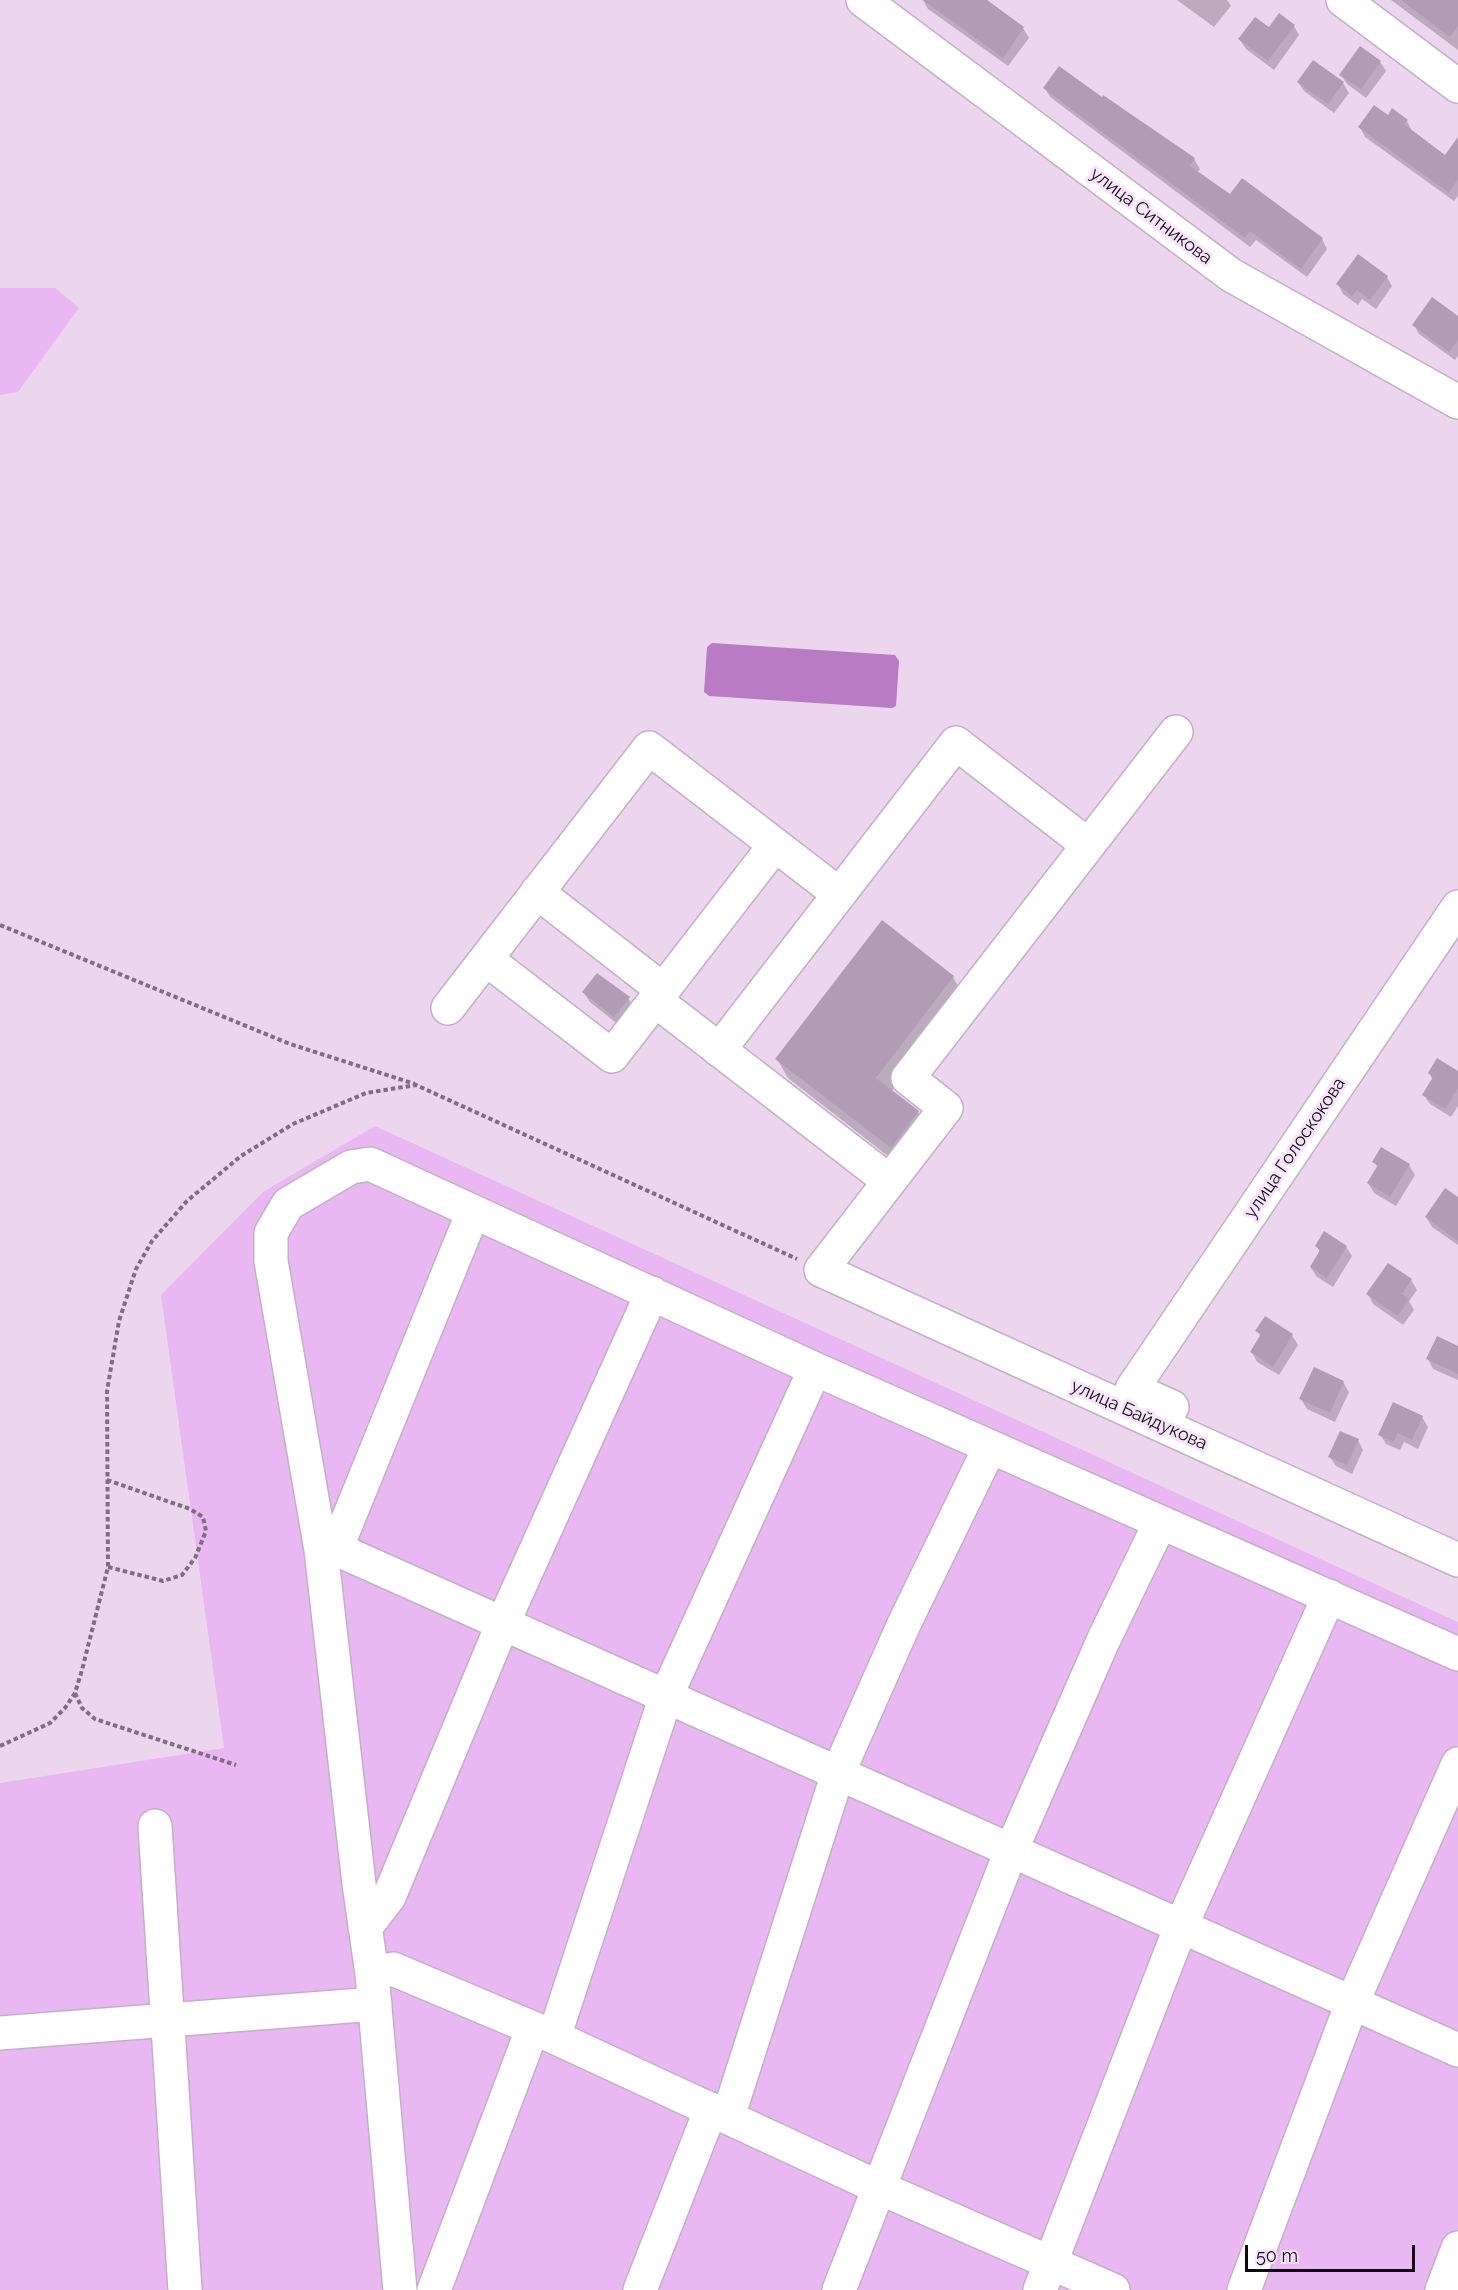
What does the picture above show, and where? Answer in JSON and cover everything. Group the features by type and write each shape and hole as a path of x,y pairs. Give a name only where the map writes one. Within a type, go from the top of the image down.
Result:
{"street":[{"name":"улица Ситникова","path":"863,0 1231,275 1458,402"},
{"path":"1343,0 1458,86"},
{"path":"821,1270 946,1108 908,1078 1176,732"},
{"path":"719,1050 956,743 1088,845"},
{"path":"448,1008 649,748 839,894"},
{"path":"486,959 612,1056 775,844"},
{"path":"537,892 659,995 719,1050 889,1181"},
{"name":"улица Голоскокова","path":"1132,1389 1453,924"},
{"path":"400,2290 374,1989 365,1928 328,1549 271,1261 272,1233 288,1204 351,1167 370,1164 815,1369 1458,1654"},
{"path":"328,1549 473,1212"},
{"name":"улица Байдукова","path":"821,1270 1458,1560"},
{"path":"365,1928 389,1896 503,1623 652,1293"},
{"path":"434,2290 543,2033 666,1696 815,1369"},
{"name":"улица Байдукова","path":"1132,1389 1458,1536"},
{"path":"640,2290 719,2113 838,1773 904,1624 990,1447"},
{"path":"839,2290 1011,1851 1103,1641 1160,1523"},
{"path":"328,1549 503,1623 1458,2050"},
{"path":"1045,2276 1181,1926 1329,1596"},
{"path":"1244,2290 1352,2003 1458,1764"},
{"path":"155,1826 185,2290"},
{"path":"0,2033 168,2019 374,1989 393,1969 543,2033 880,2188 1045,2276 1113,2290"},
{"path":"1442,2290 1458,2248"}],"path":[{"path":"0,925 290,1044 416,1085 821,1270"},
{"path":"0,1746 50,1723 65,1708 75,1693 108,1567 107,1391 119,1321 136,1269 152,1241 187,1201 241,1156 293,1124 366,1094 416,1085"},
{"path":"107,1480 190,1509 203,1517 206,1531 195,1558 182,1575 164,1581 108,1567"},
{"path":"75,1693 82,1708 94,1719 236,1765"}],"shaded area":[{"path":"0,288 55,288 79,308 18,392 0,395"},
{"path":"712,643 895,655 899,661 896,706 892,708 709,696 704,692 707,647"},
{"path":"375,1126 1458,1622 1458,2290 0,2290 0,1783 224,1748 161,1295 263,1192"}],"building":[{"path":"923,0 987,0 1024,27 1003,58"},
{"path":"1401,0 1458,0 1458,26 1450,37"},
{"path":"1279,13 1295,25 1268,61 1238,39 1255,17 1269,27"},
{"path":"1360,46 1381,61 1361,89 1339,75"},
{"path":"1313,60 1344,82 1328,104 1297,82"},
{"path":"1059,66 1195,158 1190,166 1230,194 1242,178 1323,238 1301,269 1250,231 1245,238 1043,88"},
{"path":"1374,105 1388,115 1392,108 1408,120 1404,124 1445,155 1458,137 1458,179 1449,193 1358,127"},
{"path":"1358,254 1388,276 1370,300 1357,290 1352,296 1336,284"},
{"path":"1432,297 1458,316 1458,340 1449,352 1412,325"},
{"path":"882,920 954,976 876,1078 919,1111 891,1148 775,1059"},
{"path":"597,973 630,997 614,1017 582,992"},
{"path":"1437,1058 1458,1071 1458,1088 1445,1109 1422,1095 1433,1077 1428,1073"},
{"path":"1381,1147 1410,1164 1390,1197 1367,1183 1378,1165 1372,1162"},
{"path":"1445,1188 1458,1197 1458,1241 1425,1217"},
{"path":"1324,1231 1347,1246 1327,1278 1310,1267 1320,1250 1315,1246"},
{"path":"1388,1263 1412,1279 1402,1294 1409,1299 1398,1316 1366,1294"},
{"path":"1265,1316 1293,1334 1273,1367 1250,1352 1261,1334 1255,1331"},
{"path":"1437,1336 1458,1346 1458,1374 1426,1359"},
{"path":"1314,1367 1344,1381 1330,1413 1299,1399"},
{"path":"1393,1402 1423,1416 1412,1440 1398,1433 1394,1442 1378,1435"},
{"path":"1340,1431 1359,1439 1347,1465 1328,1457"}]}
